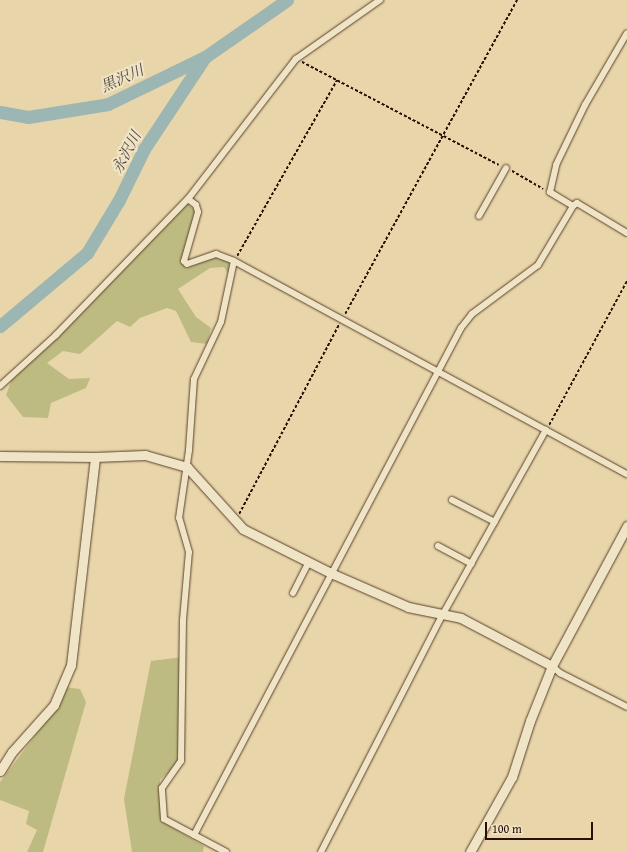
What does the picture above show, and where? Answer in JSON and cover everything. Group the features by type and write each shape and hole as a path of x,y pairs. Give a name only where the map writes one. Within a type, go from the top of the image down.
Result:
{"street":[{"path":"0,386 56,335 188,199 296,59 380,0"},
{"path":"573,206 550,192 556,165 585,105 627,33"},
{"path":"479,216 506,168"},
{"path":"188,199 196,205 198,212 184,260 187,264 216,254 234,261 627,474"},
{"path":"194,835 440,373 462,328 472,314 538,265 573,206 578,203 627,233"},
{"path":"226,852 164,818 162,788 181,761 183,620 189,552 179,518 187,467 194,379 221,322 234,261"},
{"path":"321,852 443,614 546,430"},
{"path":"0,456 95,457 145,455 187,467 243,529 333,574 408,607 461,618 552,666 560,673 627,707"},
{"path":"0,771 12,752 54,705 71,665 95,457"},
{"path":"452,500 495,522"},
{"path":"470,852 512,777 530,721 552,666 627,526"},
{"path":"438,546 472,564"},
{"path":"293,593 309,562"}],"path":[{"path":"235,520 257,484 342,320 517,0"},
{"path":"296,59 444,135 550,192"},
{"path":"234,261 337,80"},
{"path":"546,430 627,281"}],"shaded area":[{"path":"187,203 195,211 182,260 187,268 214,257 229,262 229,275 224,267 210,268 178,289 196,317 211,328 207,344 191,342 176,311 167,308 140,318 130,327 117,321 80,354 63,351 47,363 69,379 90,378 86,388 51,403 48,418 23,417 6,395 14,373"},
{"path":"183,657 181,761 160,780 161,821 204,846 203,852 132,852 124,799 151,661"},
{"path":"65,687 80,689 86,702 43,852 27,852 37,830 26,824 29,811 0,800 0,782 53,712"}],"waterway":[{"name":"永沢川","path":"0,326 87,253 119,200 144,149 205,57 287,0"},
{"name":"黒沢川","path":"0,112 28,117 108,104 205,57"}]}
